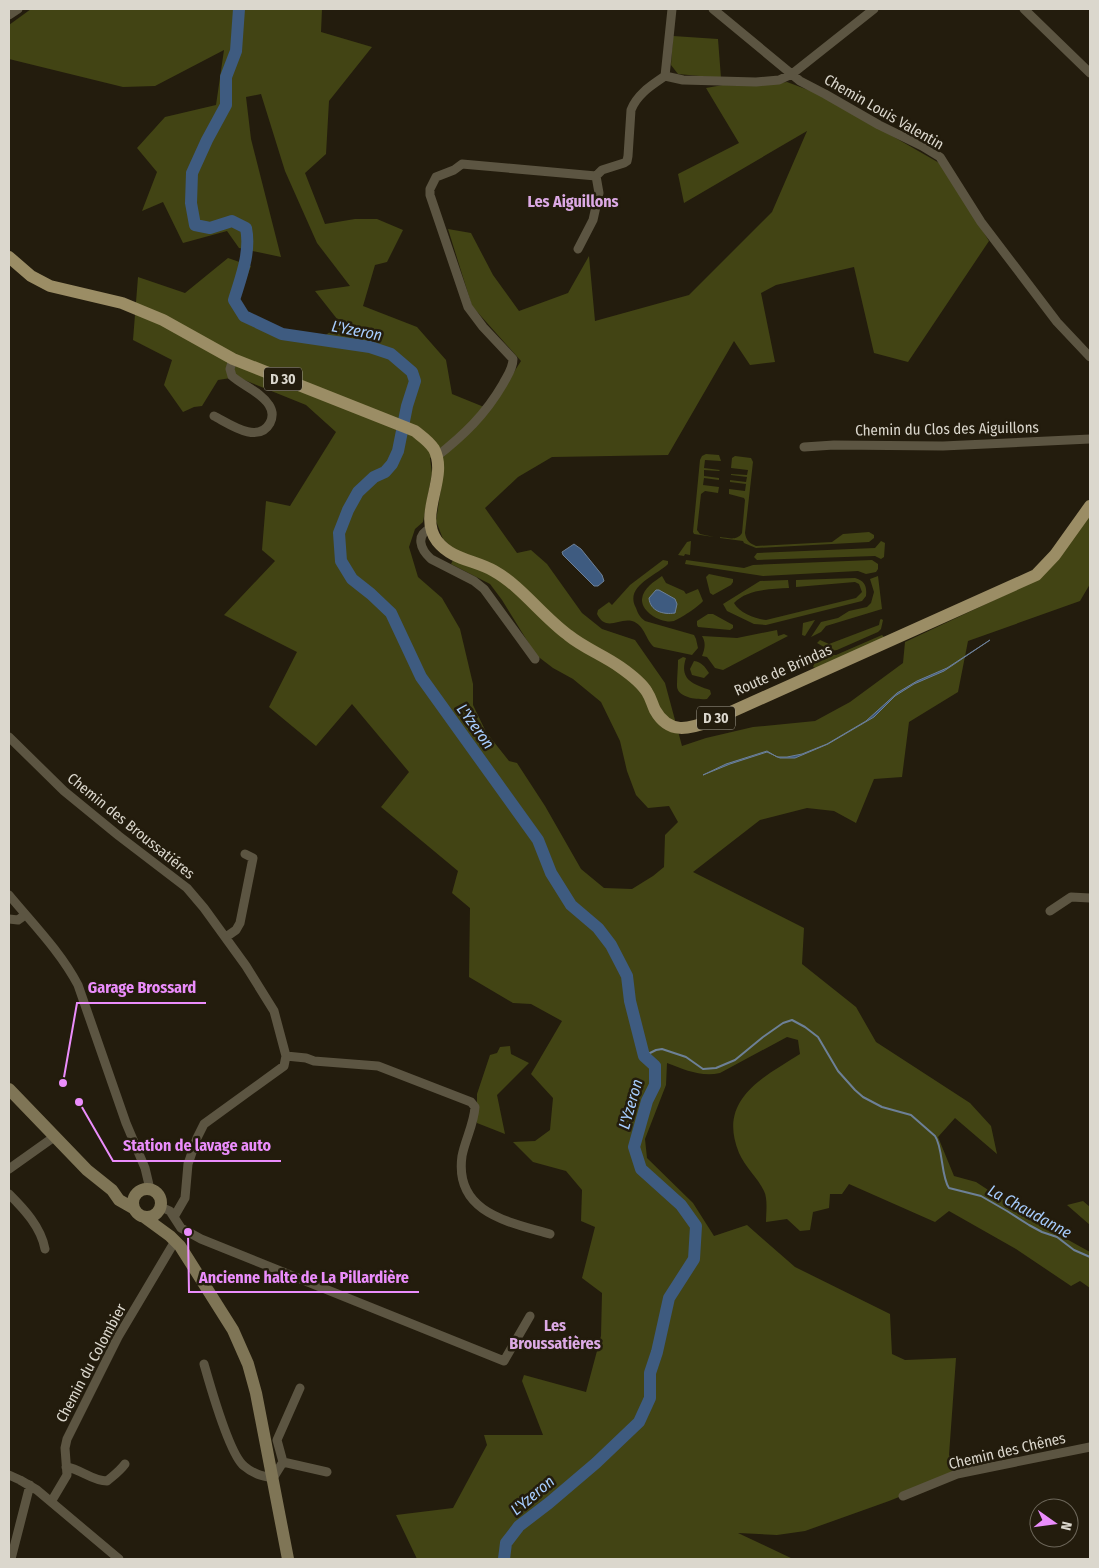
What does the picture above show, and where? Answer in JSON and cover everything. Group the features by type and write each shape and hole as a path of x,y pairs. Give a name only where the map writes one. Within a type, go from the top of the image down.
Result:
{"main road":[{"name":"D 30","path":"9,257 32,276 50,286 122,303 163,320 234,359 382,417 419,434 433,448 436,457"},
{"path":"431,528 431,510 438,469 436,457"},
{"name":"Route de Brindas","path":"431,528 436,540 445,550 456,557 492,570 510,582 540,612 568,636 610,660 628,673 647,692 661,719 678,729 692,728 711,721 1036,575 1055,555 1090,506"},
{"path":"9,1089 87,1170 112,1190 135,1201"},
{"path":"173,1238 137,1214 135,1201 142,1190 150,1189 158,1194 162,1222 173,1238 233,1330 241,1345 256,1393 288,1559"},
{"path":"144,1217 152,1217 160,1209"}],"street":[{"path":"9,15 18,9"},
{"path":"596,176 602,170 627,161 631,110 646,90 665,76 672,9"},
{"name":"Chemin Louis Valentin","path":"713,9 800,81 940,157 981,222 1057,322 1090,357"},
{"path":"665,76 683,80 756,82 779,80 792,74 874,9"},
{"path":"1024,9 1090,73"},
{"path":"436,457 461,437 489,407 509,374 513,366 513,360 483,327 468,307 430,196 432,183 436,178 462,164 596,176"},
{"path":"578,249 593,220 599,193 596,176"},
{"path":"214,416 248,432 257,433 270,423 272,413 268,403 232,376 230,369 234,359"},
{"name":"Chemin du Clos des Aiguillons","path":"804,447 844,445 943,446 1090,439"},
{"path":"431,528 422,533 421,548 431,559 474,581 484,589 535,659"},
{"name":"Chemin des Broussatiéres","path":"9,737 64,791 187,888 226,937 274,1011 286,1056"},
{"path":"226,937 236,930 240,923 253,858 245,854"},
{"path":"9,896 56,950 78,985 126,1123 145,1168 150,1189"},
{"path":"1050,911 1071,897 1090,898"},
{"path":"9,919 18,920 25,915"},
{"path":"174,1217 184,1198 188,1164 204,1124 284,1066 286,1056 306,1058 314,1061 378,1066 471,1102 475,1108 474,1115 464,1146 461,1164 462,1181 469,1195 480,1208 492,1215 550,1234"},
{"path":"9,1169 54,1137"},
{"path":"9,1194 24,1209 43,1238 45,1249"},
{"path":"160,1209 170,1211 181,1228 201,1238 504,1361 530,1316"},
{"name":"Chemin du Colombier","path":"51,1502 67,1475 64,1448 67,1439 118,1337 173,1238"},
{"path":"204,1364 230,1443 242,1465 259,1476 273,1478 283,1462 277,1440 300,1388"},
{"name":"Chemin des Chênes","path":"903,1496 957,1474 1090,1447"},
{"path":"283,1462 327,1472"},
{"path":"66,1467 76,1469 101,1481 107,1481 118,1474 125,1464"},
{"path":"9,1475 30,1485 71,1517 116,1558"},
{"path":"11,1559 30,1485"}],"shaded area":[{"path":"31,9 322,9 321,32 372,47 329,101 326,154 305,173 325,224 355,219 377,219 403,230 387,262 375,265 363,306 417,327 446,360 452,394 484,407 460,436 430,458 432,473 423,522 415,529 409,547 418,577 442,598 460,629 473,684 473,705 486,732 509,761 517,763 545,806 581,869 604,888 632,889 664,867 665,835 678,822 669,806 648,808 636,795 627,771 620,741 601,702 573,679 553,668 536,655 490,584 451,564 457,552 443,539 436,521 443,475 442,454 490,410 521,361 472,306 448,229 471,233 493,275 519,311 568,293 589,256 595,321 689,295 772,212 807,131 684,203 678,174 739,143 706,88 723,85 755,86 787,82 819,94 941,164 989,241 908,362 874,353 854,267 776,285 761,293 775,362 750,365 734,341 668,455 552,457 518,477 485,508 517,553 531,550 547,564 582,613 602,629 635,640 665,683 682,746 706,738 753,727 815,721 850,702 903,663 905,642 1037,580 1090,515 1090,584 1080,601 968,641 958,692 909,722 902,777 874,779 856,823 834,811 807,808 760,820 693,872 804,928 802,964 856,1007 876,1042 970,1103 991,1126 997,1154 955,1118 938,1137 954,1176 976,1182 1043,1226 1090,1252 1090,1288 1080,1281 1071,1286 1016,1249 949,1211 935,1222 849,1184 842,1194 830,1194 829,1208 813,1212 810,1230 800,1231 787,1219 766,1222 765,1194 739,1153 734,1135 734,1119 739,1105 758,1082 800,1054 798,1040 787,1037 720,1073 700,1073 667,1063 666,1085 645,1139 647,1158 693,1203 714,1236 747,1225 795,1267 890,1314 892,1354 905,1360 956,1358 949,1455 957,1474 805,1531 777,1535 738,1533 793,1559 417,1559 396,1515 453,1508 487,1445 484,1435 543,1435 522,1381 524,1375 586,1392 601,1336 602,1293 582,1278 595,1227 581,1221 582,1190 566,1171 533,1162 513,1142 535,1141 550,1130 553,1098 531,1074 562,1021 531,1004 513,1003 469,977 470,908 452,893 458,871 381,807 409,772 352,704 316,746 269,707 297,652 224,615 275,561 262,550 266,501 290,506 336,432 306,405 237,377 218,380 202,406 183,412 164,385 172,360 133,340 138,277 185,293 228,258 251,266 238,300 246,313 281,330 323,337 341,324 315,291 350,286 317,243 285,171 261,94 246,97 251,139 281,257 239,248 227,231 183,243 163,202 142,211 157,172 137,148 165,117 216,105 224,50 155,86 123,87 9,59 9,25"},
{"path":"673,36 718,39 721,78 678,74 671,65"},
{"path":"706,454 719,455 721,461 705,460 704,468 720,470 704,470 704,476 719,478 719,480 704,478 703,485 719,487 718,493 705,491 701,494 697,530 700,534 714,537 694,534 693,532 700,460"},
{"path":"735,456 751,458 753,462 745,533 751,544 756,546 832,542 843,534 869,532 874,535 874,538 869,542 756,548 743,541 720,538 735,538 742,533 745,500 744,498 729,494 729,489 745,491 746,484 730,482 730,480 746,482 747,477 731,474 747,475 748,470 731,468 732,458"},
{"path":"691,541 690,555 678,555 687,542"},
{"path":"881,541 885,543 884,557 881,559 875,556 757,560 754,557 757,553 875,548"},
{"path":"663,560 668,561 668,564 643,582 634,594 633,600 638,614 645,621 694,635 698,648 692,655 654,647 636,623 627,621 608,623 604,622 597,614 598,610 609,602 612,605 630,585"},
{"path":"686,560 744,568 753,565 872,560 878,564 878,569 876,572 866,574 858,571 763,576 685,564"},
{"path":"709,574 733,579 733,582 713,595 710,593 706,577"},
{"path":"662,576 666,583 684,591 686,594 698,589 703,601 674,621 664,621 653,616 645,608 642,599 650,585"},
{"path":"878,576 882,609 826,626 821,632 811,637 821,622 838,618 849,611 867,607 871,603 874,592 870,579"},
{"path":"855,578 863,582 866,587 866,596 862,601 766,625 754,624 727,611 723,604 760,581 788,580 789,588 752,592 739,598 734,603 736,607 748,615 766,620 856,598 862,592 859,584 855,582 796,587 796,580"},
{"path":"708,614 713,614 733,625 733,628 730,630 698,627 697,621"},
{"path":"881,619 883,620 881,629 878,632 837,650 831,651 817,643 820,640 829,644 879,625"},
{"path":"815,620 805,636 802,635 803,623"},
{"path":"777,630 778,636 784,634 788,636 723,670 715,668 707,657 702,656 705,646 702,636 737,638"},
{"path":"882,635 885,638 818,669 813,667 817,657 817,649 830,655 836,655"},
{"path":"683,657 686,658 684,671 689,680 710,690 711,694 707,699 688,697 680,693 677,685 678,660"},
{"path":"694,661 705,667 709,673 704,678 692,675 690,669"},
{"path":"510,1046 511,1054 529,1063 497,1095 505,1134 477,1123 477,1094 490,1055 497,1053 500,1047"},
{"path":"1083,1201 1090,1207 1090,1225 1067,1205"}],"water":[{"path":"574,544 581,549 602,575 604,581 598,586 594,586 563,555 562,552"},
{"path":"656,590 675,599 677,604 675,613 662,613 652,606 649,598"},
{"path":"990,640 944,671 914,684 895,696 874,717 828,744 795,758 778,757 802,754 827,744 866,721 897,693 917,681 947,668"},
{"path":"767,751 774,755 767,752 703,775 726,764"}],"waterway":[{"name":"L'Yzeron","path":"239,9 236,51 226,77 226,105 192,173 191,203 195,225 210,228 232,221 246,228 246,255 234,300 244,316 282,334 370,347 391,354 412,372 415,381 407,406 398,451 392,464 385,472 374,477 358,492 348,510 339,533 341,561 352,579 391,613 421,677 538,840 551,873 571,905 598,928 611,945 627,976 630,1001 644,1056 655,1066 655,1085 647,1101 634,1147 641,1169 681,1205 696,1226 694,1259 669,1298 657,1352 650,1373 650,1398 639,1422 596,1463 519,1526 506,1543 504,1559"},
{"name":"La Chaudanne","path":"644,1056 662,1049 686,1057 703,1069 716,1068 735,1060 763,1037 783,1023 792,1020 818,1037 838,1071 863,1097 882,1107 911,1115 935,1136 938,1141 946,1183 949,1188 981,1196 1029,1225 1057,1237 1074,1250 1090,1257"}],"place":[{"name":"Garage Brossard","path":"63,1083"},
{"name":"Station de lavage auto","path":"79,1102"},
{"name":"Ancienne halte de La Pillardière","path":"188,1232"}],"district":[{"name":"Les Aiguillons","path":"573,201"},
{"name":"Les Broussatières","path":"555,1334"}]}
